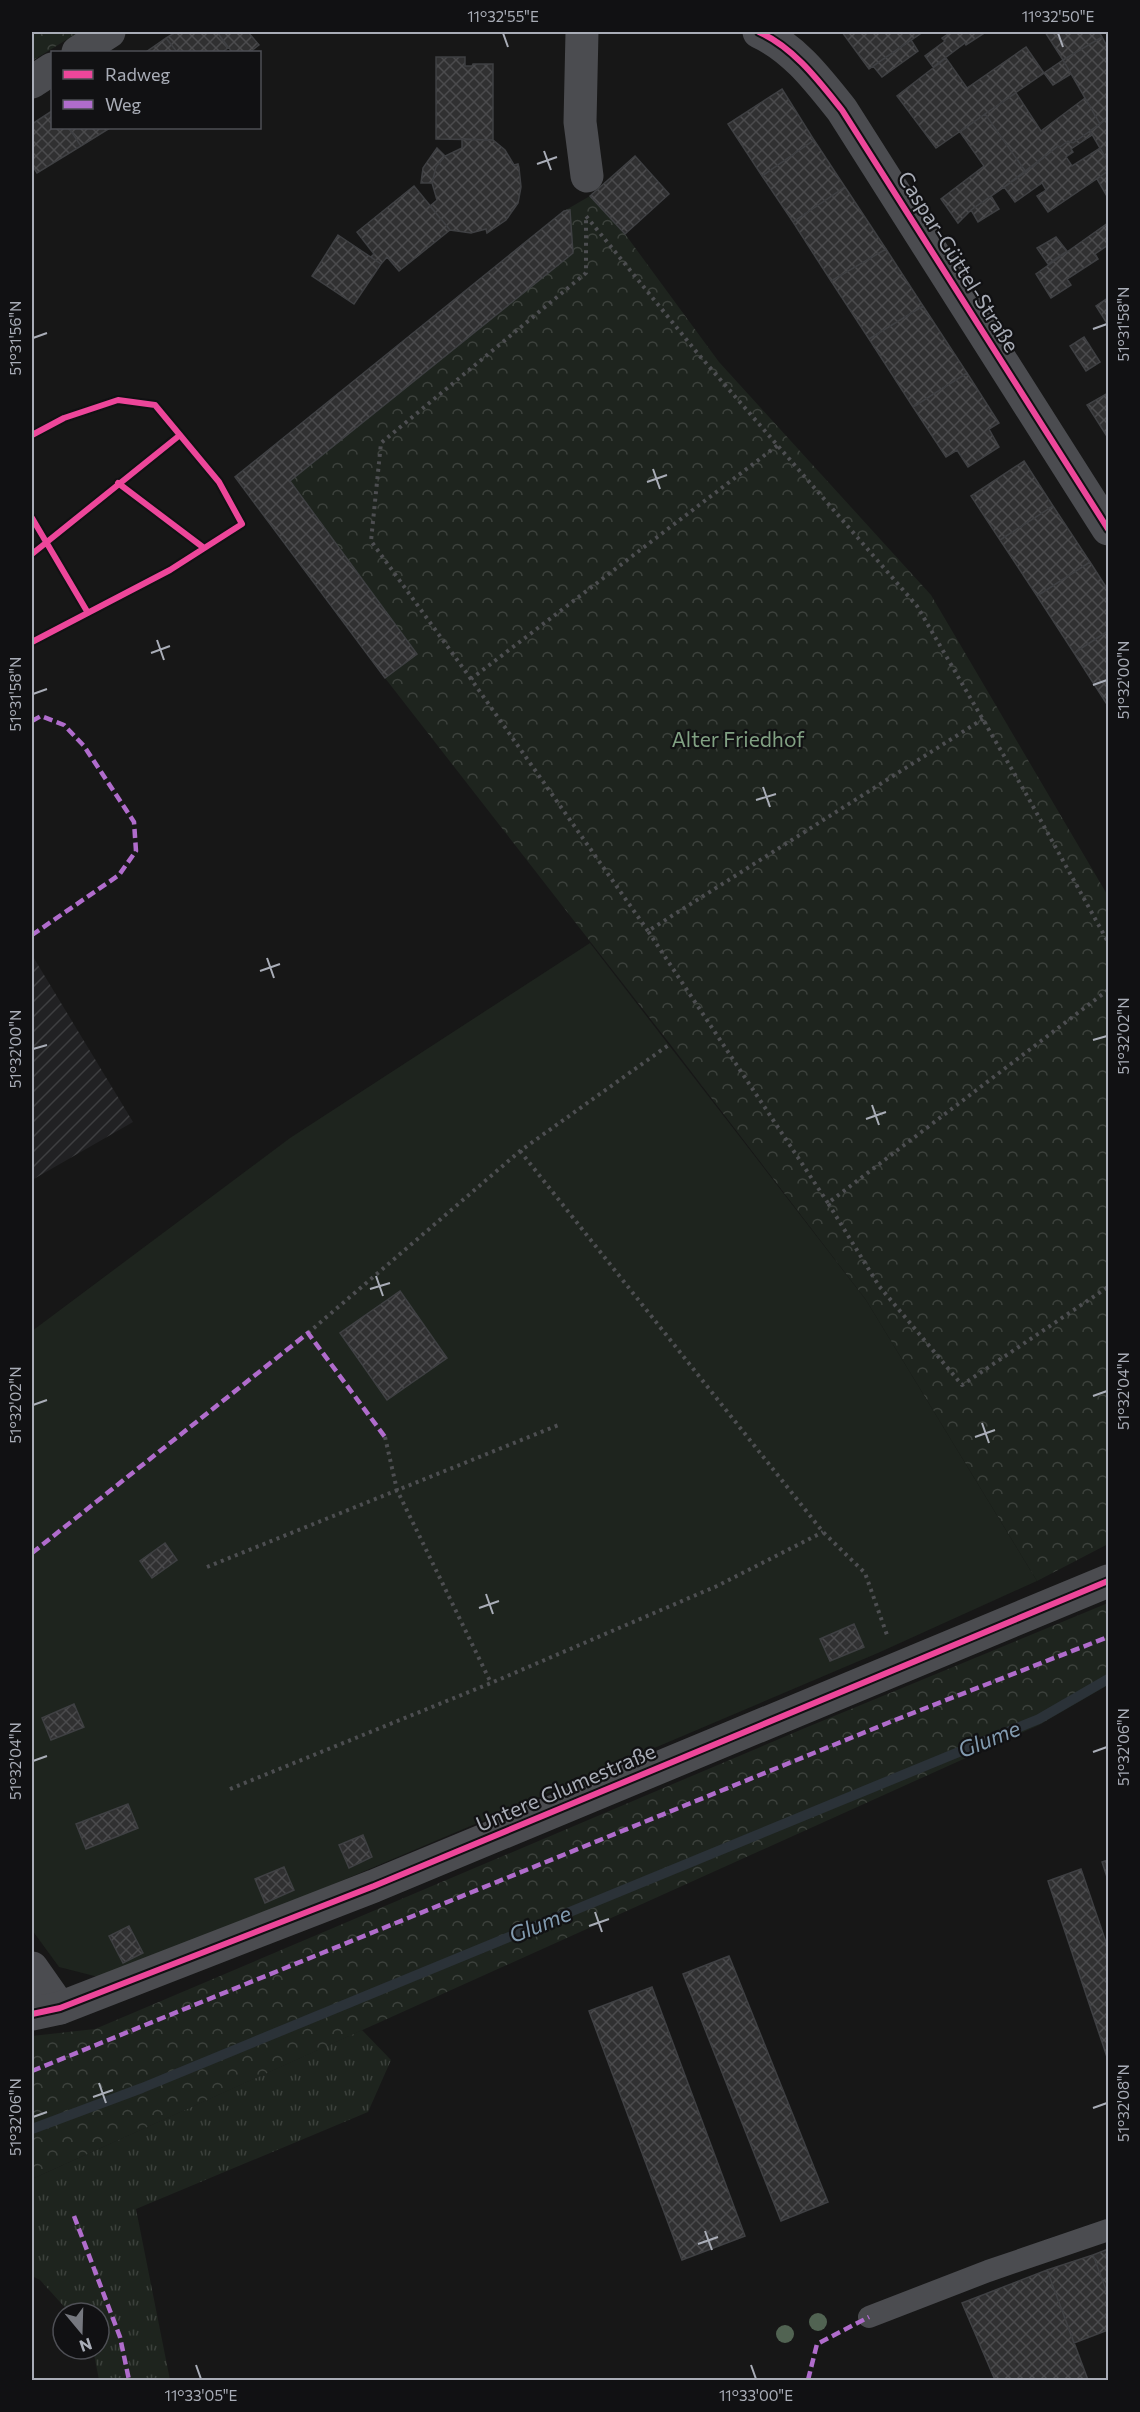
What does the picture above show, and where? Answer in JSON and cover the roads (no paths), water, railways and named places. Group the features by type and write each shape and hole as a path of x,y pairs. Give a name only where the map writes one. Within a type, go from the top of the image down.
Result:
{"street":[{"path":"80,51 109,32"},
{"path":"582,32 580,122 587,176"},
{"name":"Caspar-Güttel-Straße","path":"759,32 790,51 817,78 842,110 1108,529"},
{"path":"32,82 51,70"},
{"name":"Untere Glumestraße","path":"46,2011 374,1886 1108,1581"},
{"path":"32,1968 46,2011"}],"lane":[{"path":"869,2318 988,2271 1108,2229"}],"waterway":[{"name":"Glume","path":"32,2129 142,2088 1039,1719 1108,1679"}],"park label":[{"name":"Alter Friedhof","path":"738,740"}]}
